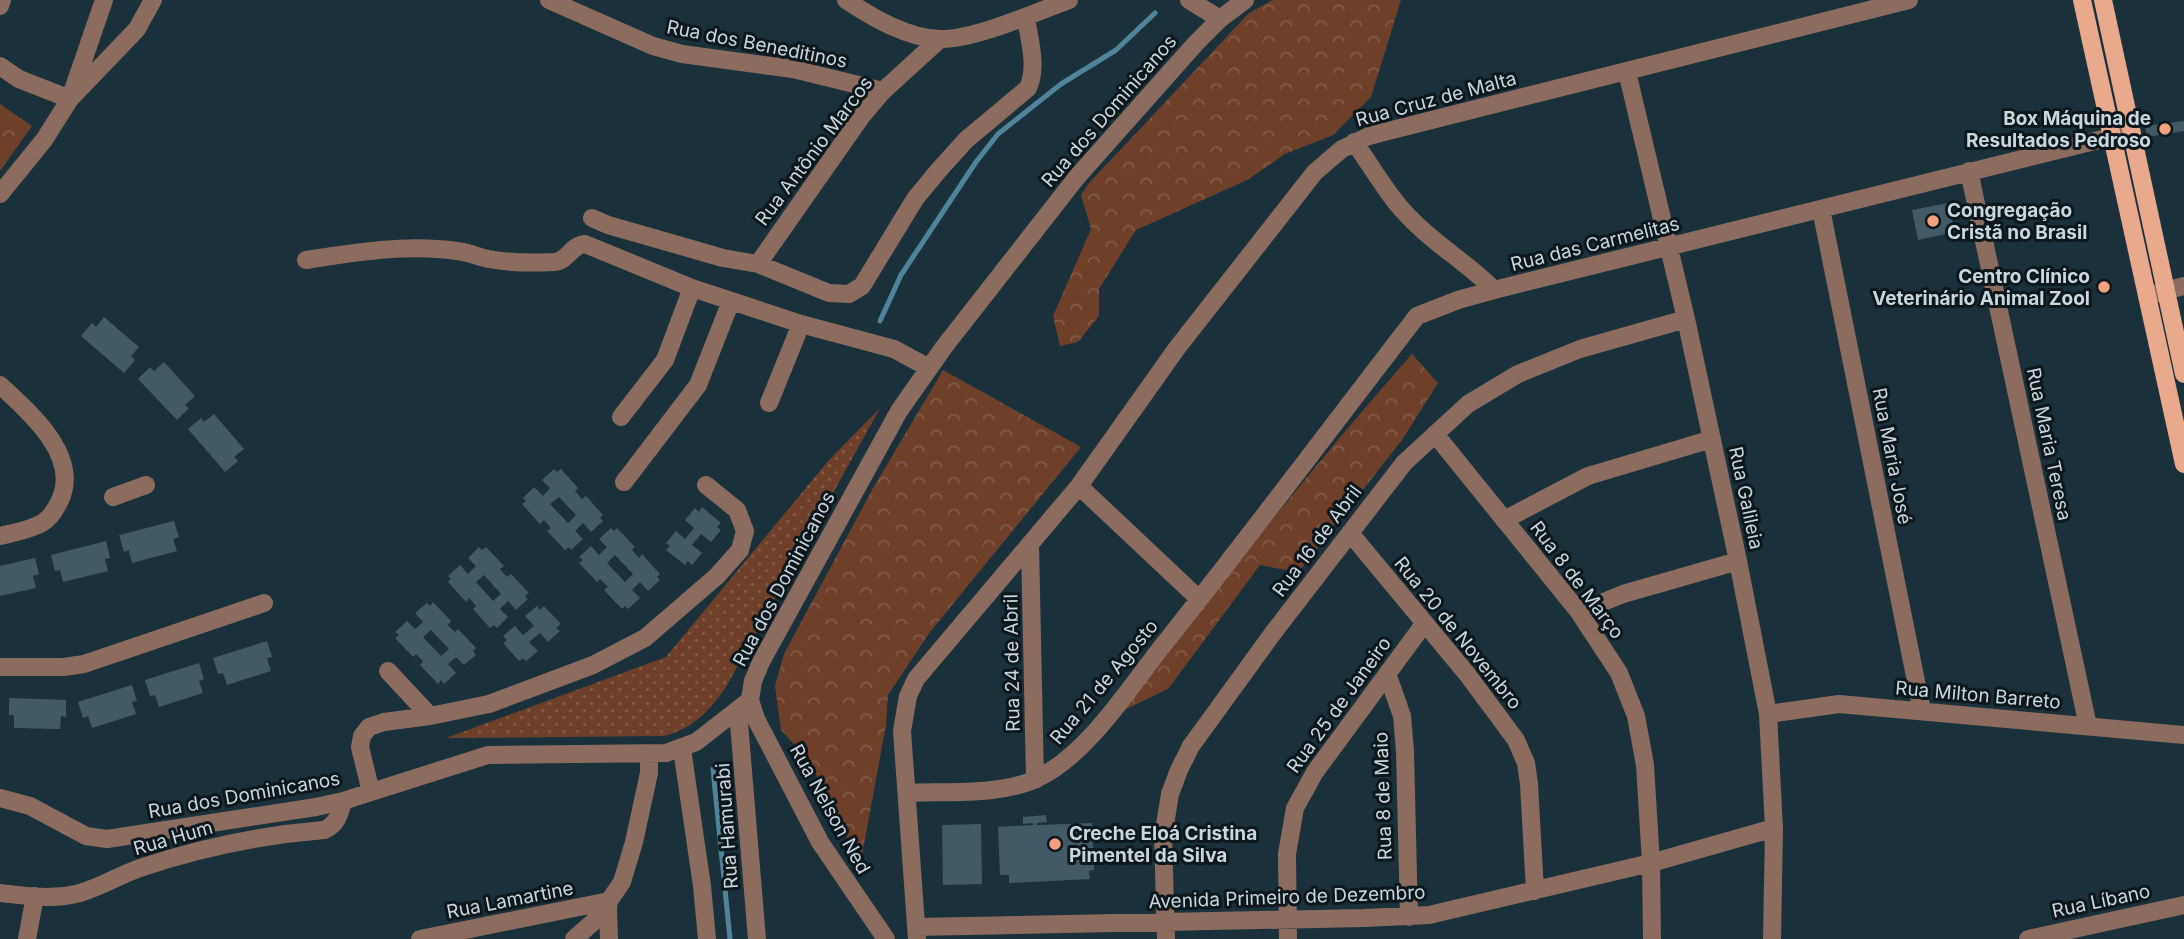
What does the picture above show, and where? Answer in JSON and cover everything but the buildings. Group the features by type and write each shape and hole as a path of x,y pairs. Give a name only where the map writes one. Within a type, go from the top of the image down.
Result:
{"main road":[{"path":"2082,0 2184,464"},
{"path":"2103,0 2184,374"}],"street":[{"path":"0,6 2,0"},
{"path":"70,99 104,0"},
{"path":"0,194 44,140 70,99 136,29 153,0"},
{"name":"Rua dos Beneditinos","path":"549,0 653,46 682,54 793,69 883,91"},
{"path":"846,0 872,17 916,35 940,39 958,37 1026,17 1069,0"},
{"path":"1189,0 1220,19"},
{"name":"Rua dos Dominicanos","path":"0,798 30,806 86,836 107,839 343,801 488,755 649,755 682,749 696,742 744,705 768,647 899,411 929,368 1077,177 1196,43 1220,19 1245,0"},
{"name":"Rua Cruz de Malta","path":"917,933 902,731 903,715 912,688 930,662 1079,486 1177,348 1293,199 1331,157 1354,142 1384,132 1909,0"},
{"path":"592,218 710,255 758,264 829,293 849,294 862,286 915,199 938,171 966,140 1028,88 1033,79 1033,67 1026,17"},
{"name":"Rua Antônio Marcos","path":"758,264 883,91 940,39"},
{"path":"0,66 19,79 70,99"},
{"name":"Rua Galileia","path":"1627,72 1686,318 1768,714 1774,828 1772,939"},
{"name":"Rua das Carmelitas","path":"1199,599 1417,316 1494,290 2132,131"},
{"path":"1354,142 1411,220 1481,276 1494,290"},
{"name":"Rua Maria Teresa","path":"1969,171 2088,726"},
{"name":"Rua Maria José","path":"1821,209 1922,711"},
{"path":"306,260 398,249 458,251 490,259 554,262 564,259 577,246 585,244 692,288 801,324 894,349 929,368"},
{"path":"2147,296 2184,286"},
{"path":"621,417 665,360 692,288"},
{"path":"624,482 698,385 731,301"},
{"name":"Rua 16 de Abril","path":"1166,930 1163,860 1165,816 1179,770 1191,746 1404,463 1468,404 1518,374 1580,349 1686,318"},
{"path":"769,403 801,324"},
{"path":"0,385 41,425 52,441 65,481 63,494 56,508 43,523 0,536"},
{"name":"Rua 8 de Março","path":"1435,434 1579,612 1619,673 1636,716 1644,765 1651,863 1652,939"},
{"path":"1504,520 1588,477 1712,439"},
{"path":"113,497 146,485"},
{"path":"371,792 360,747 365,732 375,724 489,704 593,665 654,632 717,576 740,550 744,541 743,522 737,510 706,485"},
{"path":"1079,486 1199,599"},
{"name":"Rua 20 de Novembro","path":"1350,533 1496,711 1516,740 1526,763 1535,891"},
{"name":"Rua 24 de Abril","path":"1030,545 1035,780"},
{"path":"1579,612 1623,594 1738,561"},
{"name":"Rua 21 de Agosto","path":"907,793 998,789 1035,780 1062,764 1084,744 1199,599"},
{"path":"0,667 64,667 84,664 264,603"},
{"name":"Rua 25 de Janeiro","path":"1288,939 1287,854 1296,808 1315,772 1424,624"},
{"path":"388,671 429,716"},
{"name":"Rua 8 de Maio","path":"1388,676 1402,716 1409,917"},
{"name":"Rua Milton Barreto","path":"1768,714 1839,704 2184,735"},
{"name":"Rua Nelson Ned","path":"744,705 757,719 820,842 884,936 917,933"},
{"name":"Rua Hamurabi","path":"744,705 757,939"},
{"name":"Rua Hamurabi","path":"682,749 707,939"},
{"path":"574,939 608,905 622,882 629,863 649,772 649,755"},
{"name":"Rua Hum","path":"0,893 60,896 80,893 139,868 214,848 279,834 324,830 337,819 343,801"},
{"name":"Avenida Primeiro de Dezembro","path":"917,933 1166,930 1288,920 1429,915 1651,863 1774,828"},
{"path":"27,939 35,896"},
{"path":"608,905 610,939"},
{"name":"Rua Lamartine","path":"419,939 608,905"},
{"name":"Rua Líbano","path":"2028,939 2184,905"}],"green space":[{"path":"1273,0 1401,0 1371,97 1333,135 1285,154 1247,180 1136,230 1099,289 1099,316 1078,342 1060,346 1053,316 1091,229 1081,195 1089,183 1249,13"},
{"path":"0,104 32,126 0,171"},
{"path":"1412,354 1438,383 1402,440 1296,575 1286,570 1260,565 1168,689 1122,711 1300,486"},
{"path":"943,370 1081,447 930,632 888,695 886,725 860,866 828,794 802,753 781,730 775,686 784,654 872,490"},
{"path":"880,408 726,687 707,711 692,723 664,736 446,738 666,657 829,460"}],"waterway":[{"path":"880,321 901,275 976,162 998,134 1061,84 1116,50 1155,13"},
{"path":"713,769 730,939"}],"place":[{"name":"Box Máquina de Resultados Pedroso","path":"2165,129"},
{"name":"Congregação Cristã no Brasil","path":"1933,221"},
{"name":"Centro Clínico Veterinário Animal Zool","path":"2104,287"},
{"name":"Creche Eloá Cristina Pimentel da Silva","path":"1055,844"}]}
